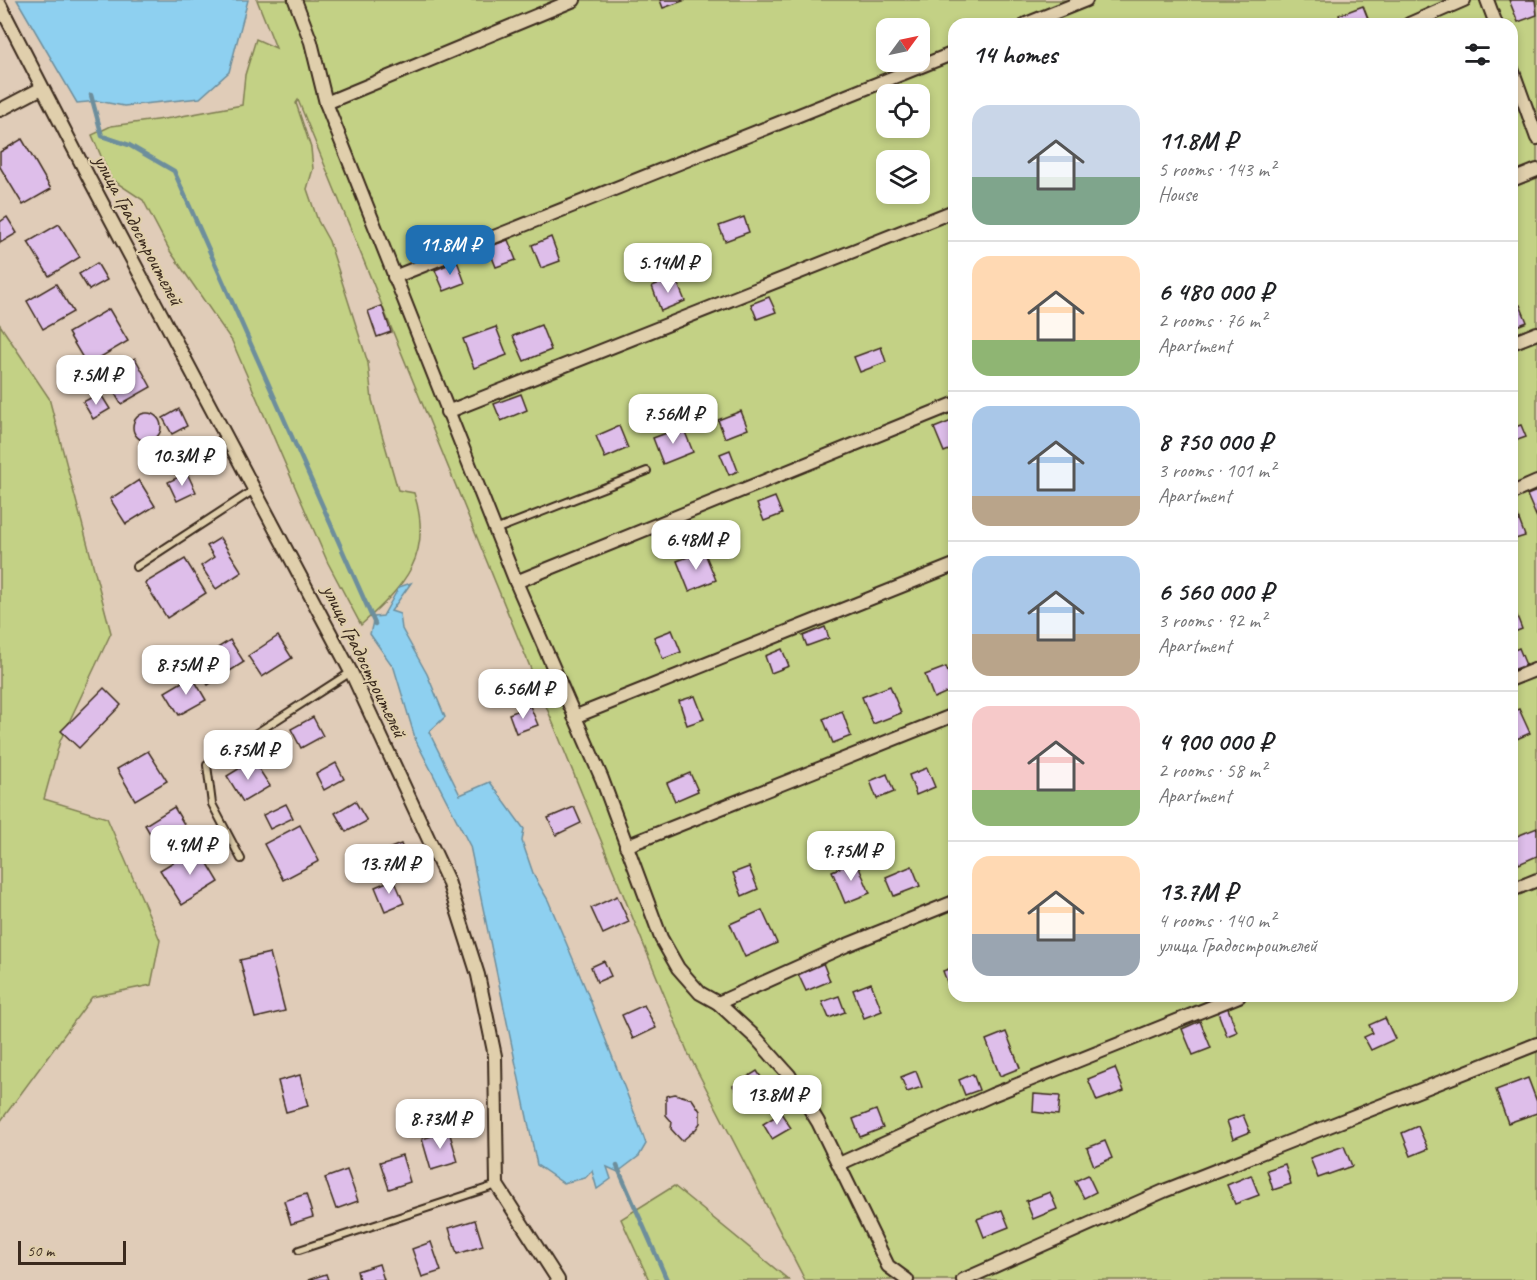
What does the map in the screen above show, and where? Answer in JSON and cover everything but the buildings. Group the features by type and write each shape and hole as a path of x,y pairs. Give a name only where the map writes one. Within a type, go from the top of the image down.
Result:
{"street":[{"path":"295,0 311,42 326,103 394,278 516,582 602,779 662,938 678,968 700,993 718,1004 756,1038 789,1075 818,1122 888,1266 907,1280"},
{"path":"326,103 574,0"},
{"path":"1041,18 1086,0"},
{"path":"1423,18 1464,0"},
{"path":"1487,0 1494,18"},
{"name":"улица Градостроителей","path":"0,5 351,672 448,881 478,975 495,1056 497,1185"},
{"path":"394,278 948,55"},
{"path":"1518,86 1537,138"},
{"path":"0,110 42,88"},
{"path":"1518,178 1537,170"},
{"path":"447,412 948,213"},
{"path":"1518,341 1537,333"},
{"path":"516,582 948,406"},
{"path":"1518,490 1537,482"},
{"path":"574,717 948,567"},
{"path":"1518,677 1537,669"},
{"path":"626,846 948,717"},
{"path":"1518,888 1537,880"},
{"path":"718,1004 847,945 948,904"},
{"path":"838,1164 992,1095 1224,1002"},
{"path":"963,1280 1164,1191 1537,1044"},
{"path":"497,1185 558,1280"}],"lane":[{"path":"495,530 647,471"},
{"path":"136,567 254,490"},
{"path":"241,859 212,804 207,765 351,672"},
{"path":"298,1250 497,1185"}],"green space":[{"path":"257,0 1537,0 1537,1280 805,1280 688,1053 298,100 296,103 311,148 313,169 307,189 318,221 329,241 368,363 372,400 398,490 414,493 419,515 418,551 412,567 391,596 361,625 328,563 232,341 170,251 143,200 111,179 92,135 111,126 242,105 245,75 256,39 276,48"},
{"path":"0,325 49,398 111,633 60,741 44,799 107,818 160,940 151,985 92,997 0,1122"},
{"path":"674,1186 789,1280 649,1280 621,1219"}],"water":[{"path":"17,0 248,0 229,72 200,98 124,106 98,101 77,103"},
{"path":"411,583 391,611 400,614 402,629 427,674 445,717 429,732 460,795 490,782 524,829 522,841 534,876 548,900 587,992 646,1144 639,1156 618,1172 607,1167 611,1179 597,1189 592,1171 585,1178 563,1183 537,1165 470,846 416,741 394,668 370,634 374,617 383,616 399,587"}],"waterway":[{"path":"91,95 102,136 129,145 174,171 375,624"},
{"path":"617,1166 667,1280"}]}
